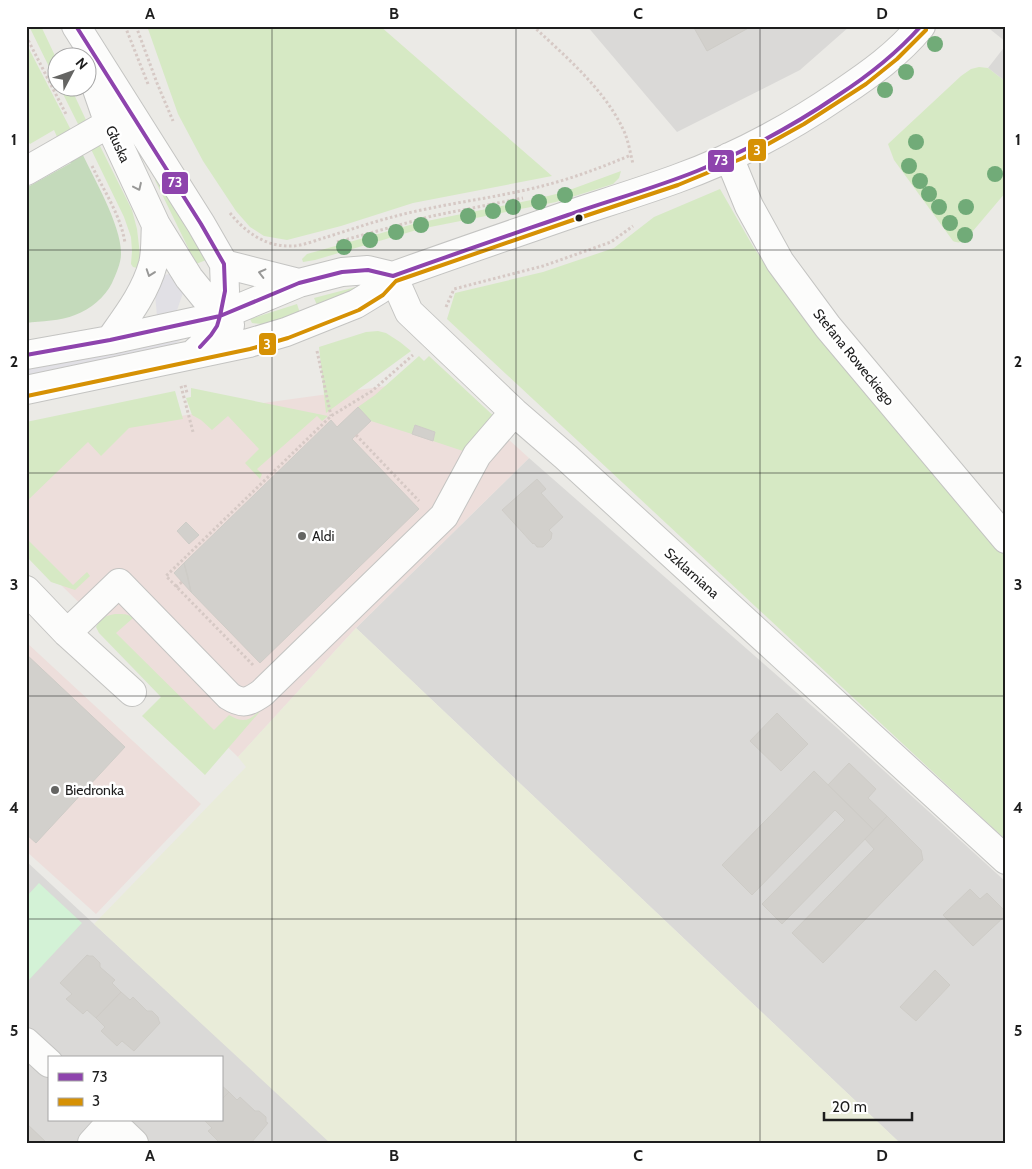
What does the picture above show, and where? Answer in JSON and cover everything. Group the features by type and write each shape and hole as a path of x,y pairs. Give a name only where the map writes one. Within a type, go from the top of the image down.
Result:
{"street":[{"name":"Głuska","path":"83,48 76,26 86,48"},
{"path":"26,390 249,343 286,332 356,304 379,290 393,276 677,178 729,157 803,118 859,82 895,54 921,26"},
{"name":"Głuska","path":"98,73 119,118 156,225 189,278 220,316 249,343"},
{"name":"Głuska","path":"98,79 119,118 201,224 224,264 225,291 217,326 204,344 192,355"},
{"path":"26,171 119,118"},
{"name":"Stefana Roweckiego","path":"729,157 749,206 780,262 828,327 1006,539"},
{"name":"Głuska","path":"110,340 132,310 146,284 154,263 156,225"},
{"path":"224,264 299,283"},
{"path":"26,355 110,340 220,316 299,283 342,272 368,270 393,276"},
{"name":"Szklarniana","path":"393,276 409,312 433,336 1006,860"},
{"path":"67,633 119,583 230,696 236,701 245,702 253,699 262,693 444,516 477,455 514,412"},
{"path":"26,590 67,633 132,692"},
{"path":"26,1042 48,1062"},
{"path":"92,1143 110,1122"},
{"path":"112,1122 134,1143"}],"path":[{"path":"125,26 151,90"},
{"path":"136,26 174,125"},
{"path":"533,26 580,70 608,104 623,128 631,155 633,166 626,167"},
{"path":"228,210 240,225 256,237 275,245 292,247 398,215 548,185 584,174 631,155"},
{"path":"335,243 432,216 531,196"},
{"path":"258,670 166,576 332,416 372,391 433,336 444,325 442,318 454,290 543,266 611,242 640,221"},
{"path":"316,343 332,416"},
{"path":"187,393 183,385 193,432"},
{"path":"356,435 420,502"},
{"path":"176,587 182,582"}],"shaded area":[{"path":"587,26 850,26 800,70 677,132"},
{"path":"986,26 1006,26 1006,42"},
{"path":"1006,45 1006,82 988,68"},
{"path":"176,272 184,290 176,313 157,316 155,294 161,276"},
{"path":"187,337 174,344 26,375 26,366"},
{"path":"409,383 452,388 529,458 356,628 238,757 26,551 26,447 211,410"},
{"path":"529,458 836,727 1006,882 1006,1143 900,1143 356,628"},
{"path":"26,642 201,804 96,914 26,851"},
{"path":"26,861 332,1143 26,1143"}],"green space":[{"path":"29,26 41,26 51,48 48,48 48,65"},
{"path":"147,26 380,26 552,176 413,203 341,226 287,240 264,236 250,227 236,211 203,161 178,114"},
{"path":"26,43 48,86 48,98 54,98 72,132 58,139 54,130 30,144 26,138"},
{"path":"979,67 988,68 1006,82 1006,192 967,238 957,242 953,241 894,160 888,144 961,76 971,69"},
{"path":"65,98 76,98 86,120 86,125 81,130"},
{"path":"96,144 100,146 132,210 137,229 140,256 137,268 131,264 131,237 124,217 89,145"},
{"path":"81,151 106,202 117,230 121,254 119,265 106,293 87,309 75,315 51,321 26,323 26,188 71,163 68,157"},
{"path":"621,171 619,178 613,184 556,202 420,229 315,260 303,262 302,259 307,254 417,223 564,192"},
{"path":"156,177 211,258 196,264 155,180"},
{"path":"720,189 754,248 803,317 1006,554 1006,840 447,319 455,293 543,272 614,248 654,217"},
{"path":"359,287 319,310 314,298"},
{"path":"297,304 301,316 272,325 252,323 250,319 253,318"},
{"path":"378,331 386,333 411,351 326,413 319,347 366,332"},
{"path":"419,356 424,361 429,356 498,420 469,453 433,441 435,432 415,425 412,434 371,421 358,407 375,395"},
{"path":"191,388 328,416 322,421 317,416 257,469 262,474 260,479 245,463 259,449 228,416 212,430 192,415 186,398 191,397"},
{"path":"175,391 183,419 129,428 101,456 88,442 26,502 26,422"},
{"path":"26,538 73,585 87,572 90,576 75,590 51,582 26,556"},
{"path":"115,614 127,615 133,618 116,633 214,730 229,715 244,720 255,715 263,708 205,775 142,716 161,697 99,633 96,627 100,621"},
{"path":"356,628 900,1143 330,1143 94,924 246,767 238,757"},
{"path":"39,883 82,923 27,982 26,897"}],"building":[{"path":"693,26 752,26 707,51"},
{"name":"Aldi","path":"358,407 371,421 352,439 419,509 260,663 191,592 184,563 331,420 337,427"},
{"path":"415,425 435,432 433,441 412,434"},
{"path":"537,479 546,489 541,493 563,517 549,530 552,533 551,539 543,547 537,547 533,544 502,510"},
{"path":"186,522 199,535 189,544 177,531"},
{"path":"184,563 188,577 191,592 174,573"},
{"name":"Biedronka","path":"26,654 125,747 36,843 26,834"},
{"path":"777,713 808,744 781,771 750,741"},
{"path":"849,763 876,789 868,798 887,816 874,830 828,785"},
{"path":"814,771 874,830 782,924 762,904 845,820 835,810 752,895 722,865"},
{"path":"887,816 921,850 923,860 823,963 792,933 874,849 865,839"},
{"path":"970,889 980,899 987,893 1006,912 1006,915 973,946 943,915"},
{"path":"87,955 93,956 100,963 100,967 115,980 112,983 121,992 96,1018 87,1010 83,1014 66,999 72,994 60,983"},
{"path":"935,970 950,985 916,1021 900,1007"},
{"path":"121,992 130,1000 133,997 147,1011 152,1011 158,1017 160,1023 134,1051 122,1041 117,1046 101,1031 105,1027 96,1018"},
{"path":"222,1086 229,1092 222,1099"},
{"path":"229,1092 237,1100 240,1097 255,1111 259,1111 266,1117 266,1122 268,1123 251,1143 220,1143 208,1131 212,1128 206,1122 222,1122 222,1099"},
{"path":"26,1123 47,1143 26,1143"}],"transit line":[{"name":"73","path":"76,26 201,224 224,264 225,291 220,316 217,326 200,347"},
{"name":"73","path":"26,355 110,340 220,316 299,283 342,272 368,270 393,276 681,177 751,146 786,128 820,107 860,81 902,46 921,26"},
{"name":"3","path":"27,396 250,349 288,338 359,310 383,295 396,281 678,185 743,158 804,124 866,84 897,59 926,30"}],"place":[{"name":"Aldi","path":"302,536"},
{"name":"Biedronka","path":"55,790"}]}
